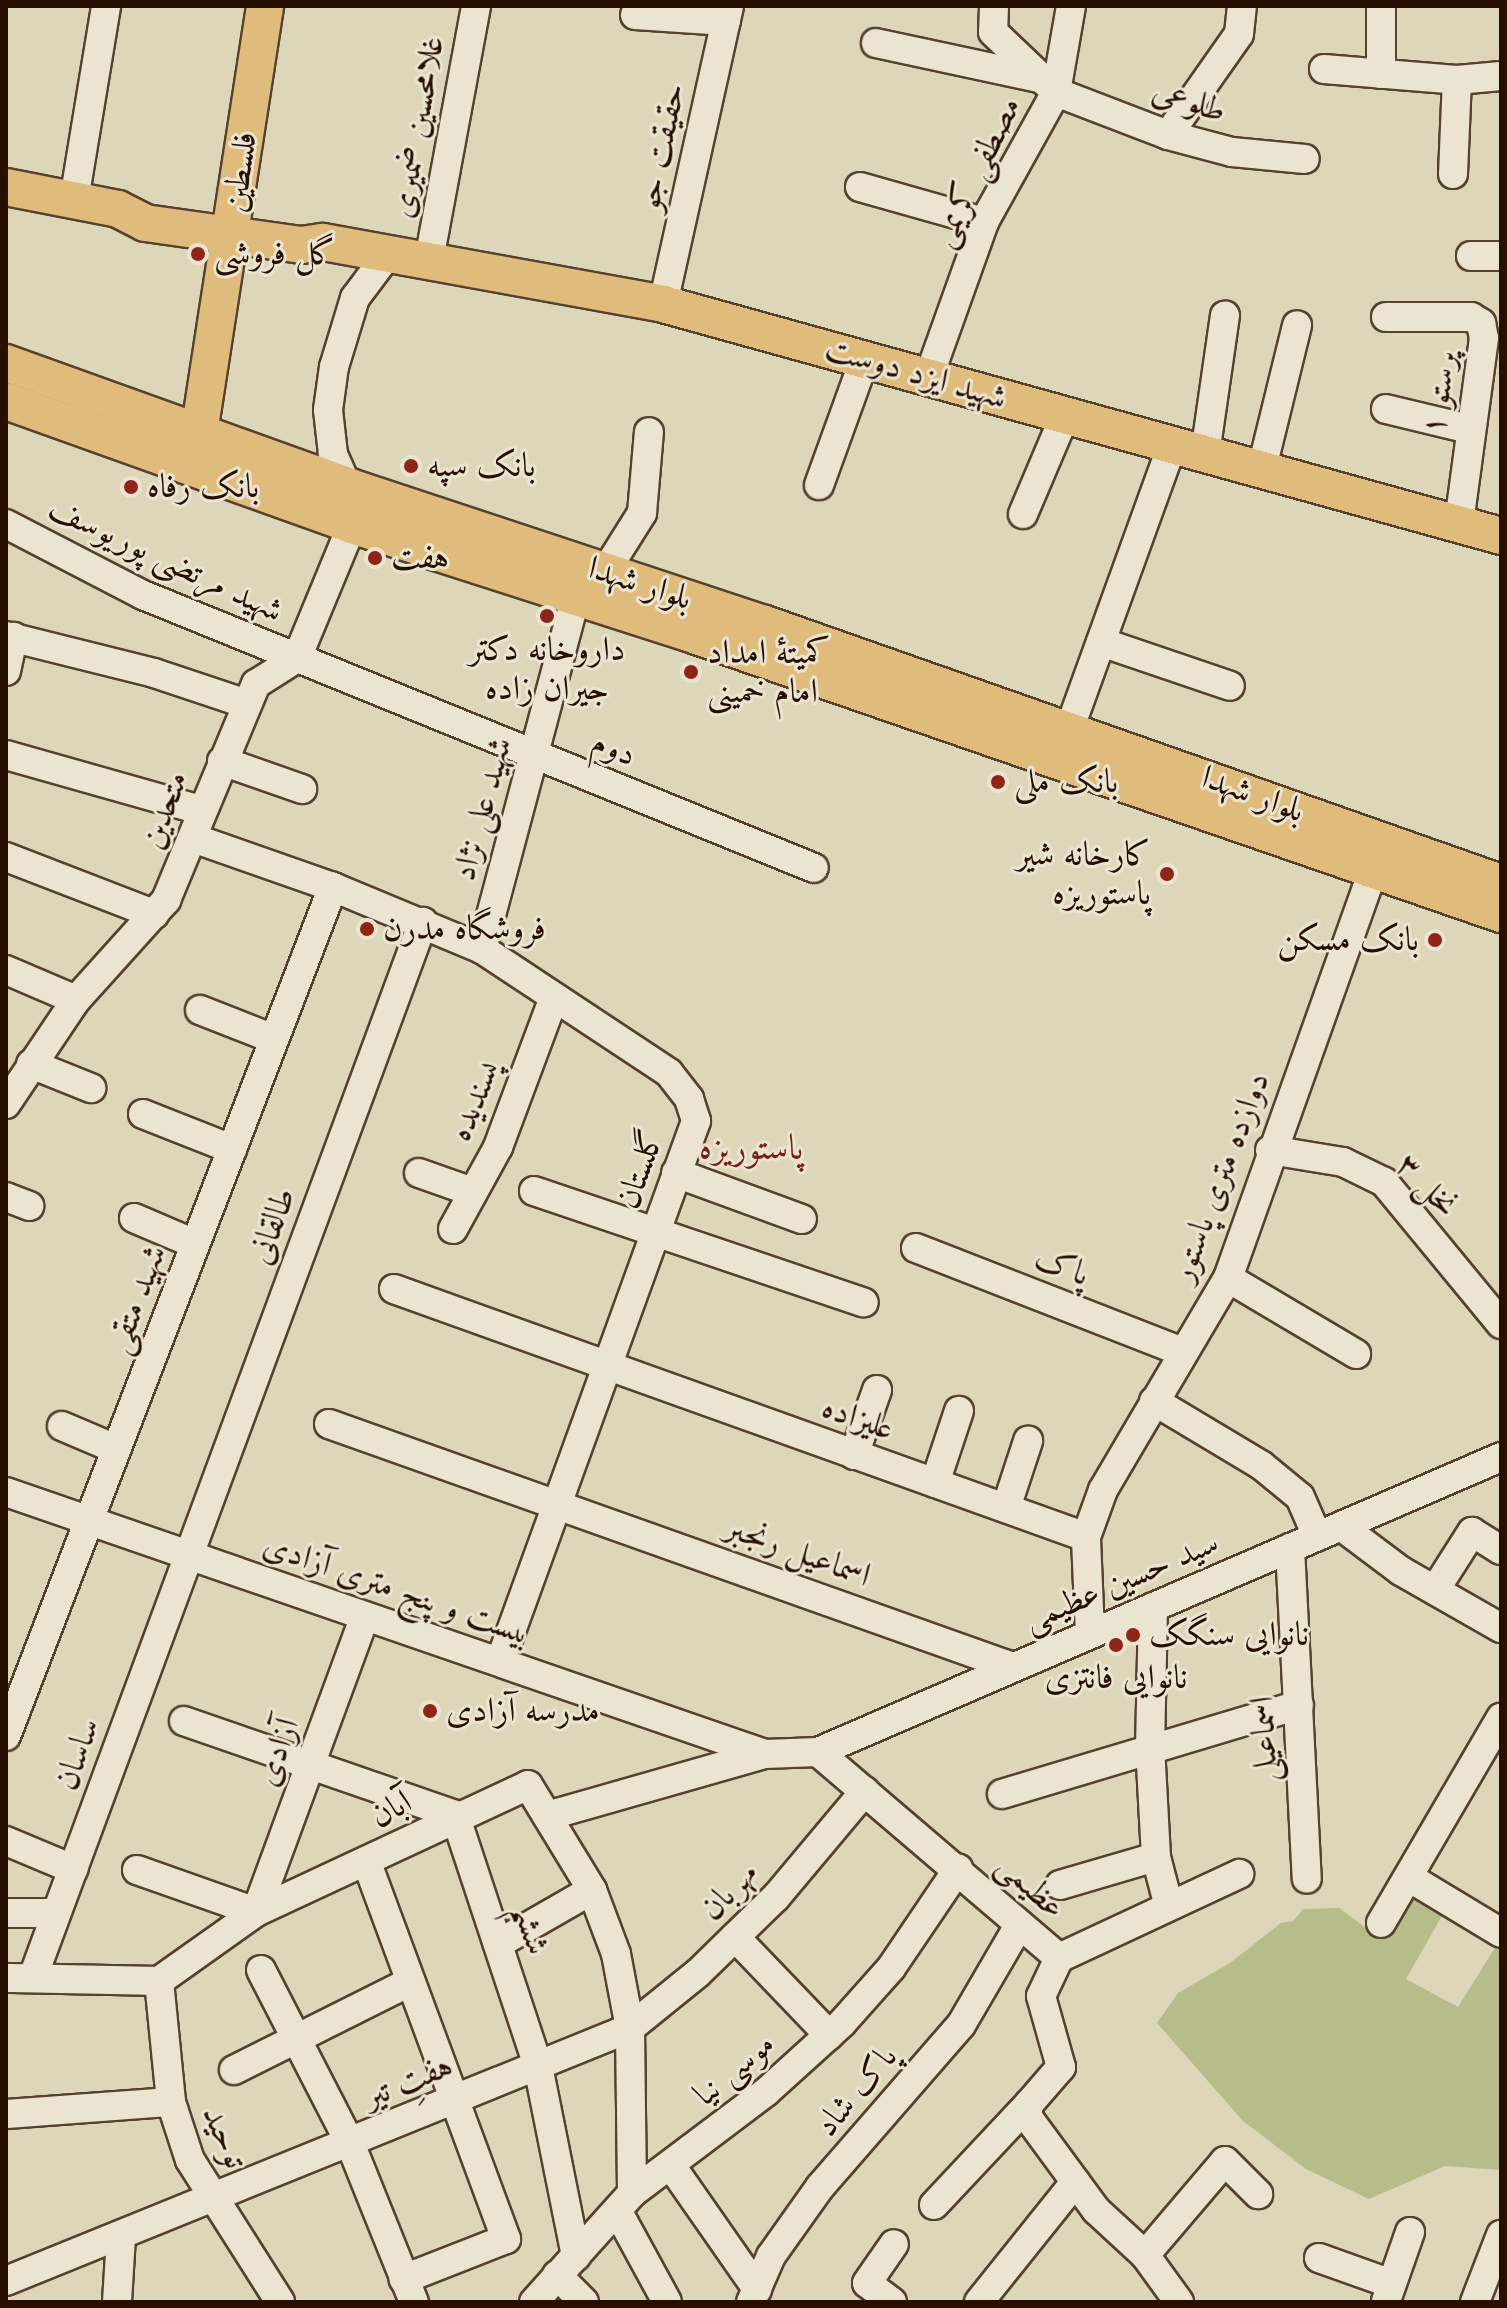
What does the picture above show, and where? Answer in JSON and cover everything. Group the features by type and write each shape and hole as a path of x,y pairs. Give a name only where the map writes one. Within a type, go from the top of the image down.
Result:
{"main road":[{"name":"فلسطین","path":"199,433 265,6"},
{"name":"شهید ایزد دوست","path":"6,187 118,209 147,205 232,226 306,229 323,242 663,304 1501,536"},
{"name":"بلوار شهدا","path":"6,363 347,486 605,572 695,618 1373,870 1501,914"},
{"name":"بلوار شهدا","path":"6,401 352,525 576,596 695,618"},
{"name":"بلوار شهدا","path":"760,641 1069,730 1501,883"}],"street":[{"path":"74,200 106,6"},
{"name":"غلامحسین ضمیری","path":"429,260 476,6"},
{"path":"994,6 993,32 1048,85"},
{"name":"مصطفی کریمی","path":"929,376 984,222 1048,85 1071,6"},
{"path":"1168,135 1239,34 1242,6"},
{"path":"1381,6 1381,74"},
{"path":"635,15 727,13"},
{"name":"حقیقت جو","path":"663,304 727,13"},
{"name":"طلوعی","path":"876,43 1048,85 1168,135 1232,152 1305,159"},
{"path":"1324,69 1457,80 1501,76"},
{"path":"1453,174 1457,80"},
{"path":"860,187 984,222"},
{"path":"347,486 331,439 328,410 334,367 355,298 388,254"},
{"path":"1471,256 1501,256"},
{"path":"1069,730 1120,588 1188,450 1225,315"},
{"name":"پرستو ۱","path":"1386,317 1471,317 1481,323 1484,338 1469,429 1459,523"},
{"path":"1262,468 1297,325"},
{"path":"819,485 865,358"},
{"path":"1386,409 1469,429"},
{"path":"1023,514 1065,415"},
{"path":"605,572 642,513 649,432"},
{"name":"شهید مرتضی پوریوسف","path":"6,524 143,595 297,658"},
{"path":"297,658 352,525"},
{"name":"شهید علی نژاد","path":"482,949 576,596"},
{"path":"6,671 10,637 154,673 247,704"},
{"path":"1101,642 1230,686"},
{"name":"متحدین","path":"6,1104 76,1000 166,900 256,684 297,658"},
{"name":"دوم","path":"297,658 814,868"},
{"path":"6,755 201,810"},
{"path":"222,761 302,789"},
{"name":"گلستان","path":"193,838 333,887 482,949 669,1073 689,1099 696,1121 500,1662"},
{"path":"6,857 154,914"},
{"name":"دوازده متری پاستور","path":"1090,1634 1086,1537 1103,1490 1228,1278 1270,1150 1373,870"},
{"name":"شهید متقی","path":"8,1723 333,887"},
{"name":"طالقانی","path":"189,1555 423,922"},
{"path":"6,970 76,1000"},
{"name":"پسندیده","path":"453,1229 498,1147 554,997"},
{"path":"200,1010 274,1039"},
{"path":"31,1064 91,1088"},
{"path":"143,1114 232,1149"},
{"name":"نخل ۳","path":"1270,1150 1343,1162 1384,1182 1501,1324"},
{"path":"419,1173 473,1192"},
{"path":"676,1173 802,1219"},
{"path":"534,1191 864,1303"},
{"path":"134,1218 195,1244"},
{"name":"پاک","path":"916,1248 1183,1352"},
{"path":"1228,1278 1356,1354"},
{"name":"علیزاده","path":"394,1289 1086,1537"},
{"path":"854,1455 877,1390"},
{"path":"1154,1401 1261,1465 1300,1497 1329,1531 1501,1628"},
{"path":"935,1483 959,1411"},
{"name":"اسماعیل رنجبر","path":"329,1424 1013,1667"},
{"path":"62,1426 116,1449"},
{"path":"1006,1508 1028,1441"},
{"name":"سید حسین عظیمی","path":"765,1754 818,1752 1501,1457"},
{"name":"بیست و پنج متری آزادی","path":"6,1492 765,1754"},
{"path":"1435,1590 1472,1532 1501,1550"},
{"name":"اسماعیلی","path":"1290,1548 1307,1879"},
{"name":"ساسان","path":"19,1978 56,1913 189,1555"},
{"path":"1153,1607 1150,1746 1156,1857 1168,1903"},
{"name":"آزادی","path":"256,1912 365,1616"},
{"path":"1002,1794 1150,1746 1299,1705"},
{"path":"1381,1923 1501,1718"},
{"path":"184,1721 455,1815"},
{"name":"عظیمی","path":"818,1752 958,1869 1018,1927 1059,1958 1041,1996 1061,2067 1029,2104"},
{"path":"667,2302 625,2202 630,2028 616,1954 592,1890 547,1816 765,1754"},
{"name":"آبان","path":"159,1981 256,1912 367,1863 455,1815 528,1785 547,1816"},
{"name":"مهربان","path":"630,2028 735,1937 786,1886 865,1791"},
{"name":"ششم","path":"455,1815 538,2066 567,2266"},
{"path":"6,1841 73,1869"},
{"path":"1060,1885 1156,1857"},
{"path":"261,1970 350,2143 409,2291 506,2239 452,2101 367,1863"},
{"name":"موسی نیا","path":"534,2302 625,2202 672,2167 829,2035 891,1968 958,1869"},
{"path":"137,1870 256,1912"},
{"path":"1059,1958 1168,1903 1239,1874"},
{"path":"1410,1878 1501,1933"},
{"path":"498,1944 592,1890"},
{"path":"6,1913 56,1913"},
{"name":"پاک شاد","path":"754,2295 771,2256 820,2187 961,2025 1018,1927"},
{"path":"735,1937 829,2035"},
{"path":"19,1978 159,1981"},
{"name":"توحید","path":"159,1981 171,2102 190,2160 280,2302"},
{"path":"234,2070 410,1982"},
{"name":"هفتِ تیر","path":"6,2281 213,2200 630,2028"},
{"path":"6,2114 171,2102"},
{"path":"1029,2104 1027,2116 1036,2134 1075,2182 1145,2255 1179,2302"},
{"path":"934,2205 1029,2104"},
{"path":"1145,2255 1225,2161 1258,2194"},
{"path":"672,2167 754,2295"},
{"path":"979,2302 1075,2182"},
{"path":"1319,2258 1389,2293 1410,2232"},
{"path":"1475,2302 1501,2235"},
{"path":"120,2300 121,2236"},
{"path":"892,2302 867,2283 894,2244"},
{"path":"567,2266 584,2302"}],"green space":[{"path":"1414,1894 1447,1907 1406,1979 1458,2007 1501,1938 1501,2170 1445,2166 1369,2199 1306,2169 1243,2121 1157,2023 1178,1993 1230,1963 1281,1923 1293,1921 1303,1909 1339,1908 1377,1936 1381,1923"}],"place":[{"name":"گل فروشی","path":"198,254"},
{"name":"بانک سپه","path":"411,466"},
{"name":"بانک رفاه","path":"131,487"},
{"name":"هفت","path":"375,558"},
{"name":"داروخانه دکتر جیران زاده","path":"547,616"},
{"name":"کمیتهٔ امداد امام خمینی","path":"691,672"},
{"name":"بانک ملی","path":"998,782"},
{"name":"کارخانه شیر پاستوریزه","path":"1167,874"},
{"name":"فروشگاه مدرن","path":"367,929"},
{"name":"بانک مسکن","path":"1435,940"},
{"name":"نانوایی سنگک","path":"1133,1635"},
{"name":"نانوایی فانتزی","path":"1116,1645"},
{"name":"مدرسه آزادی","path":"430,1711"}],"district":[{"name":"پاستوریزه","path":"751,1148"}]}
